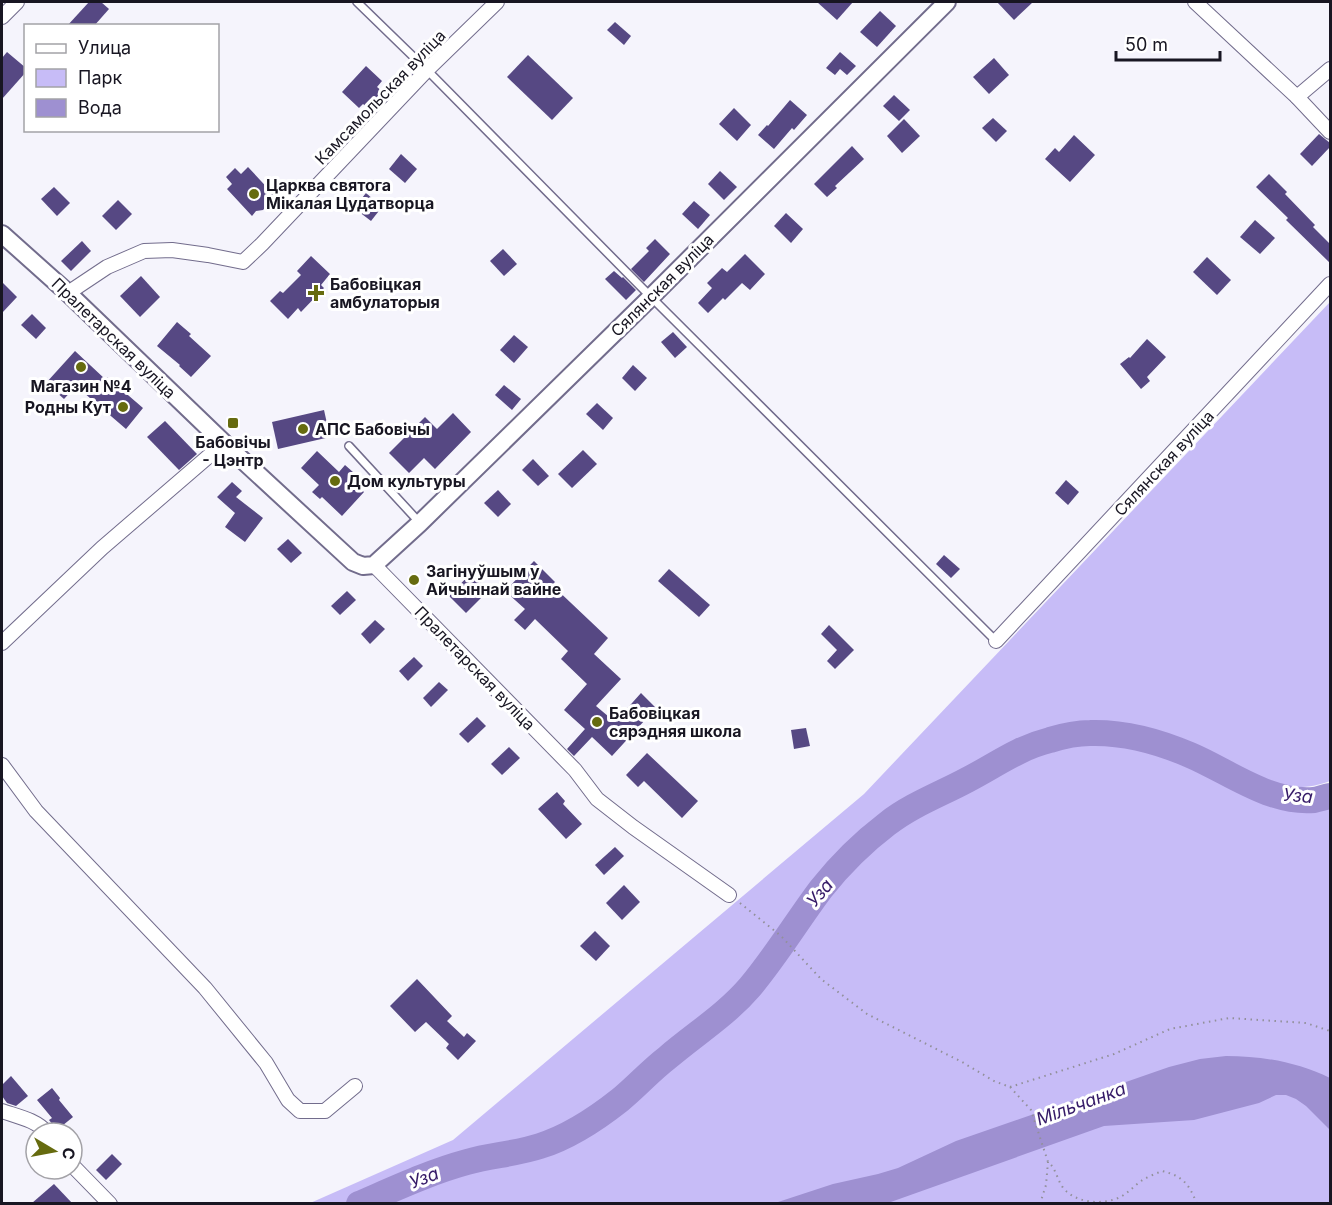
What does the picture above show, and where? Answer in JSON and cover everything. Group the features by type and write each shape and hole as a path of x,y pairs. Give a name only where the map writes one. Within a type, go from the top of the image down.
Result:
{"street":[{"path":"2,17 17,2"},
{"name":"Камсамольская вуліца","path":"68,293 107,267 144,252 172,250 243,262 427,70 497,2"},
{"name":"Сялянская вуліца","path":"374,565 420,523 651,297 947,2"},
{"path":"1195,2 1297,97 1330,132"},
{"path":"1297,97 1330,69"},
{"name":"Пралетарская вуліца","path":"2,234 68,293 352,562 363,566 374,565 575,770 597,798 633,827 729,895"},
{"name":"Сялянская вуліца","path":"996,641 1330,284"},
{"path":"2,643 102,548 224,443"},
{"path":"2,765 36,811 205,988 266,1064 288,1100 300,1111 325,1111 355,1086"},
{"path":"2,1111 29,1121"},
{"path":"84,1177 110,1203"}],"lane":[{"path":"357,2 996,641"},
{"path":"349,446 420,523"}],"path":[{"path":"729,895 781,936 821,979 867,1014 1010,1088 1031,1110 1048,1162 1046,1185 1040,1203"},
{"path":"1010,1088 1114,1054 1170,1029 1229,1018 1306,1023 1330,1031"},
{"path":"1048,1162 1053,1166 1065,1191 1081,1200 1099,1203 1116,1199 1162,1171 1174,1174 1191,1187 1197,1203"}],"green space":[{"path":"1330,302 1330,781 1313,786 1282,785 1254,776 1181,741 1160,734 1114,725 1068,727 1038,734 1009,745 881,816 893,831 1017,760 1043,750 1069,744 1093,742 1116,744 1184,762 1254,796 1273,802 1297,808 1314,809 1330,805 1330,1203 308,1204 453,1140 864,794"}],"water":[{"name":"Мільчанка","path":"1226,1056 1279,1061 1330,1078 1330,1130 1296,1099 1286,1095 1276,1095 1259,1103 1194,1120 1104,1126 888,1203 775,1203 833,1184 898,1168 956,1141 1169,1067 1200,1059"}],"building":[{"path":"89,2 101,2 109,9 96,24 69,24"},
{"path":"817,2 853,2 837,20"},
{"path":"997,2 1033,2 1014,20"},
{"path":"880,11 896,26 877,47 860,32"},
{"path":"615,22 631,36 624,45 607,30"},
{"path":"7,52 24,66 24,74 2,99 2,58"},
{"path":"840,52 856,66 847,75 840,69 835,75 826,68"},
{"path":"528,55 573,98 552,120 507,77"},
{"path":"994,58 1009,75 989,94 973,77"},
{"path":"366,66 382,81 377,87 383,92 368,108 363,104 359,108 342,92"},
{"path":"894,95 910,110 899,121 883,106"},
{"path":"790,100 807,115 774,149 758,135"},
{"path":"734,108 751,125 737,141 719,124"},
{"path":"993,118 1007,131 996,142 982,128"},
{"path":"904,119 920,136 902,153 887,136"},
{"path":"1319,134 1330,143 1330,147 1312,166 1300,154"},
{"path":"1074,135 1095,155 1070,182 1045,159 1055,148 1059,152"},
{"path":"852,146 864,159 835,186 837,188 827,197 814,184"},
{"path":"401,154 417,169 405,183 389,169"},
{"path":"248,167 274,195 268,200 263,210 256,211 252,216 227,189 232,184 226,177 235,168 241,174"},
{"path":"720,171 737,187 724,200 708,184"},
{"path":"1269,174 1330,244 1330,263 1256,187"},
{"path":"54,187 70,203 57,216 41,199"},
{"path":"366,193 382,207 371,221 354,208"},
{"path":"118,200 132,214 116,230 102,216"},
{"path":"694,201 710,215 698,229 682,214"},
{"path":"786,213 803,229 791,243 774,226"},
{"path":"1255,220 1275,238 1260,254 1240,237"},
{"path":"655,239 670,254 644,282 631,269 649,251 646,248"},
{"path":"82,241 91,251 71,271 61,261"},
{"path":"503,249 517,264 504,276 490,261"},
{"path":"745,254 765,274 750,290 742,283 708,313 698,303 712,288 707,283 722,268 727,272"},
{"path":"311,256 330,274 321,285 324,288 301,312 298,308 288,319 270,301 280,291 283,293 301,275 297,271"},
{"path":"1207,257 1231,280 1217,295 1193,272"},
{"path":"614,271 636,290 626,300 605,279"},
{"path":"141,276 160,297 140,317 120,296"},
{"path":"2,282 17,297 2,313"},
{"path":"32,314 46,328 36,339 21,325"},
{"path":"177,322 211,356 191,377 157,346"},
{"path":"673,332 687,347 675,358 661,342"},
{"path":"514,335 528,347 514,363 500,350"},
{"path":"1147,339 1166,357 1147,377 1150,381 1141,389 1120,364 1130,358"},
{"path":"75,351 105,379 107,377 143,408 126,429 76,386 64,399 46,383"},
{"path":"633,365 647,378 635,391 622,378"},
{"path":"504,385 521,399 512,410 495,395"},
{"path":"597,403 613,418 603,430 586,414"},
{"path":"324,410 330,437 278,449 272,422"},
{"path":"453,413 471,432 435,469 424,458 409,473 389,453 425,417 437,429"},
{"path":"165,421 197,454 179,470 147,437"},
{"path":"583,450 597,464 572,488 558,474"},
{"path":"317,451 339,472 345,465 362,480 357,486 364,492 342,516 322,497 320,499 312,492 319,485 301,468"},
{"path":"533,459 549,476 538,486 522,470"},
{"path":"1066,480 1079,492 1068,505 1055,493"},
{"path":"232,482 242,491 236,497 263,518 245,542 225,527 235,513 217,497"},
{"path":"498,490 511,504 498,517 484,503"},
{"path":"288,539 302,553 291,563 277,549"},
{"path":"944,555 960,569 951,578 936,564"},
{"path":"534,561 555,582 552,585 608,638 594,654 621,679 596,706 615,722 641,693 656,708 612,756 592,737 574,756 567,749 585,729 564,710 587,684 561,659 568,651 535,619 525,630 514,620 525,609 505,591"},
{"path":"669,569 710,605 699,617 658,581"},
{"path":"471,573 489,590 466,613 449,596"},
{"path":"347,591 356,600 340,615 331,606"},
{"path":"375,620 385,629 370,644 361,634"},
{"path":"829,625 854,650 835,669 827,661 837,650 821,634"},
{"path":"414,657 423,666 408,681 399,671"},
{"path":"439,682 448,690 431,707 423,698"},
{"path":"477,717 486,726 468,743 459,734"},
{"path":"806,728 810,746 794,749 791,730"},
{"path":"509,747 520,758 502,775 491,764"},
{"path":"647,753 698,801 682,818 644,781 638,787 626,775"},
{"path":"557,792 565,801 563,804 582,824 566,839 538,809"},
{"path":"615,847 624,856 604,875 595,865"},
{"path":"624,885 640,902 622,920 606,903"},
{"path":"595,931 610,946 596,961 580,946"},
{"path":"417,979 452,1016 447,1021 464,1037 467,1033 476,1041 458,1060 446,1048 449,1044 426,1022 415,1032 390,1006"},
{"path":"11,1076 28,1096 16,1106 7,1103 2,1096 2,1085"},
{"path":"52,1088 73,1117 68,1121 50,1121 52,1118 37,1100"},
{"path":"112,1154 122,1164 106,1180 96,1170"},
{"path":"54,1184 72,1203 32,1203"}],"waterway":[{"name":"Уза","path":"359,1204 453,1166 531,1149 582,1127 620,1100 741,997 769,963 821,889 869,839 906,811 1038,743 1080,734 1103,733 1128,736 1178,750 1265,792 1281,797 1314,800 1330,796"}],"place":[{"name":"Царква святога Мікалая Цудатворца","path":"254,194"},
{"name":"Бабовіцкая амбулаторыя","path":"316,293"},
{"name":"Магазин №4","path":"81,367"},
{"name":"Родны Кут","path":"123,407"},
{"name":"Бабовічы - Цэнтр","path":"233,423"},
{"name":"АПС Бабовічы","path":"303,429"},
{"name":"Дом культуры","path":"335,481"},
{"name":"Загінуўшым у Айчыннай вайне","path":"414,580"},
{"name":"Бабовіцкая сярэдняя школа","path":"597,722"}]}
